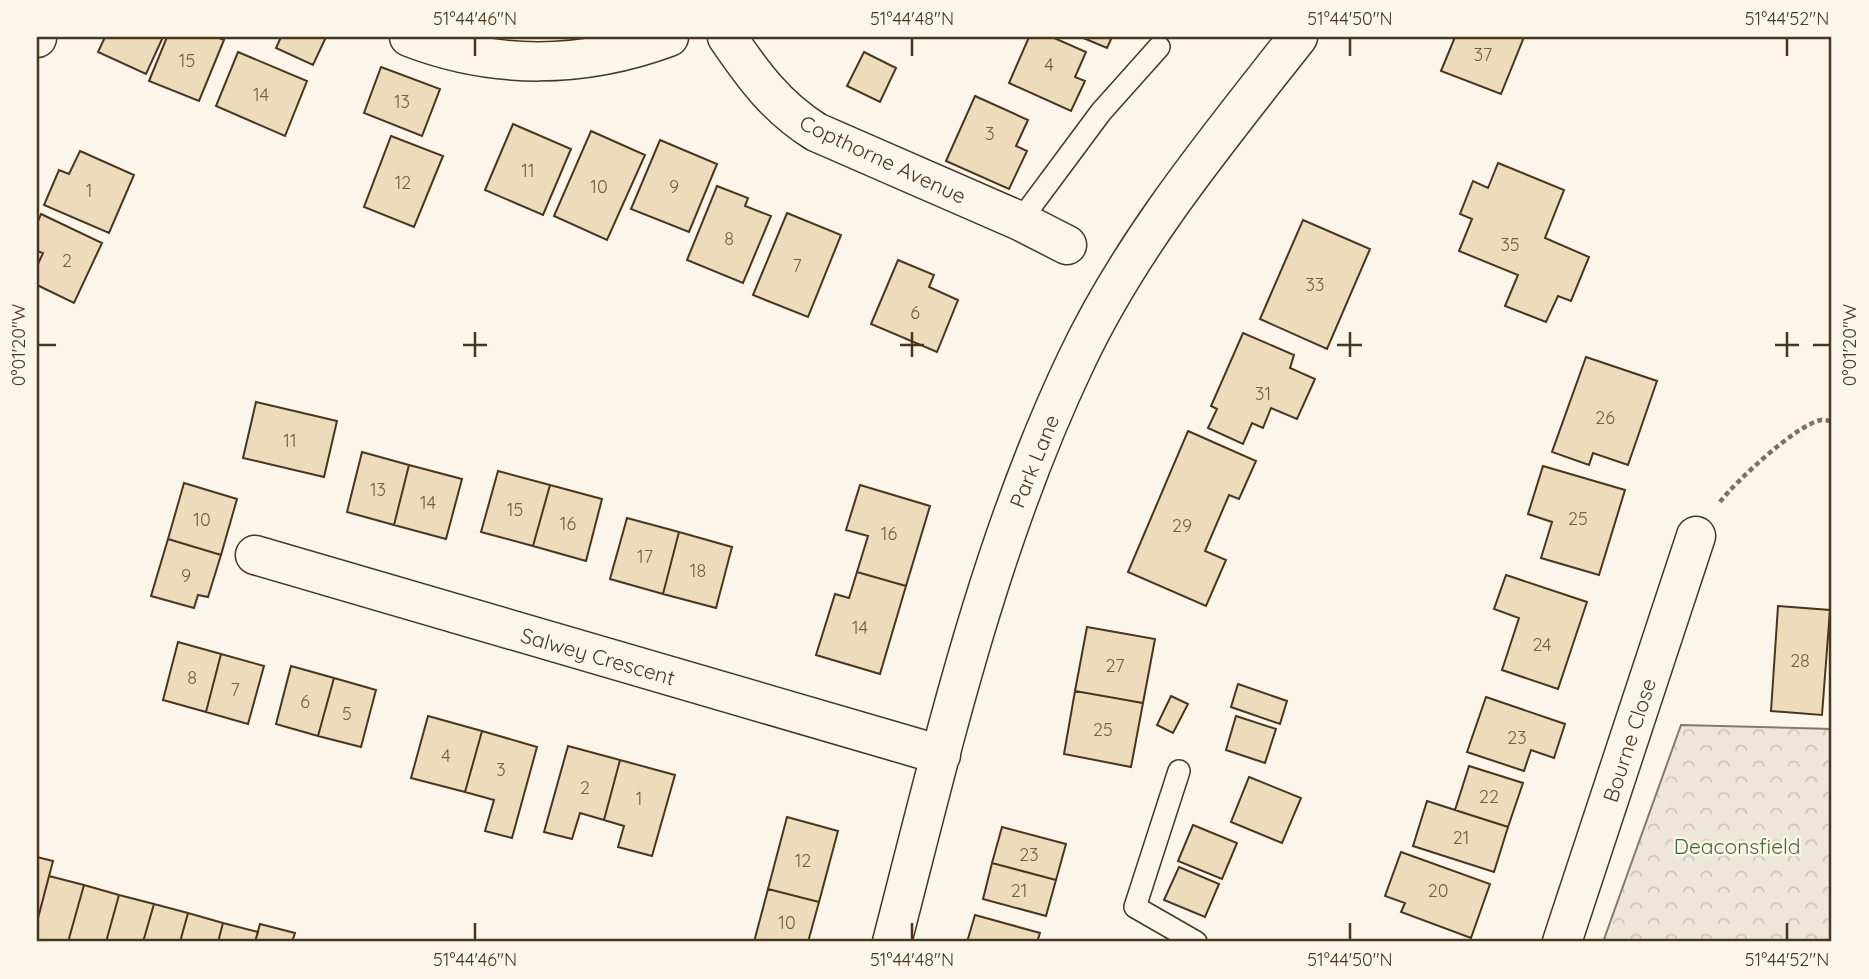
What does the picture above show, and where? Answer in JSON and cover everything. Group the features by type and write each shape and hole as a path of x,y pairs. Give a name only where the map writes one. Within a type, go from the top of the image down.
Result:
{"street":[{"path":"409,37 442,50 486,60 537,63 590,56 669,37"},
{"name":"Copthorne Avenue","path":"727,37 750,71 793,117 816,132 1020,221 1067,245"},
{"name":"Park Lane","path":"892,942 975,633 1016,506 1078,357 1123,276 1165,211 1298,37"},
{"name":"Bourne Close","path":"1562,942 1696,536"},
{"name":"Salwey Crescent","path":"255,555 941,755"}],"lane":[{"path":"1020,221 1101,112 1159,47"},
{"path":"1179,771 1135,907 1196,942"}],"path":[{"path":"1696,536 1729,491 1785,439 1821,420 1832,421"}],"green space":[{"name":"Deaconsfield","path":"1681,725 1832,729 1832,942 1603,942"}],"building":[{"path":"105,37 163,37 146,74 98,52"},
{"path":"167,37 217,37 224,40 199,101 149,81"},
{"path":"281,37 326,37 313,65 276,48"},
{"path":"1029,37 1052,37 1086,52 1075,77 1085,81 1071,111 1009,83"},
{"path":"1081,37 1112,37 1107,48"},
{"path":"1455,37 1524,37 1501,94 1441,71"},
{"path":"238,52 307,81 285,136 216,106"},
{"path":"864,52 896,68 880,102 847,86"},
{"path":"381,67 440,89 422,136 364,113"},
{"path":"975,96 1028,120 1016,146 1027,151 1009,189 946,161"},
{"path":"513,124 571,149 543,215 485,190"},
{"path":"591,131 645,155 607,240 554,216"},
{"path":"391,136 443,156 414,227 364,207"},
{"path":"660,140 717,164 689,232 631,209"},
{"path":"80,151 134,175 109,233 44,205 59,170 69,174"},
{"path":"1498,163 1564,190 1545,238 1589,257 1571,301 1558,296 1546,322 1505,306 1518,275 1459,251 1472,219 1460,214 1473,181 1488,188"},
{"path":"717,186 748,198 745,206 771,216 743,283 687,260"},
{"path":"787,213 841,235 808,317 753,295"},
{"path":"41,214 102,243 74,303 37,285 37,266 43,253 37,251 37,224"},
{"path":"1303,220 1370,249 1327,349 1260,319"},
{"path":"898,260 934,275 929,287 958,300 937,352 871,324"},
{"path":"1243,333 1294,355 1290,368 1315,379 1297,419 1271,408 1263,428 1252,423 1243,444 1208,428 1217,409 1211,406"},
{"path":"1586,357 1657,381 1628,465 1593,453 1589,465 1552,452"},
{"path":"256,402 337,421 324,477 243,458"},
{"path":"1188,431 1256,461 1239,499 1229,495 1205,551 1226,560 1206,606 1128,572"},
{"path":"362,452 409,465 394,525 347,512"},
{"path":"409,465 462,479 446,539 394,525"},
{"path":"1543,466 1625,490 1599,575 1541,558 1552,522 1528,514"},
{"path":"498,471 550,485 533,546 481,532"},
{"path":"184,483 237,499 221,555 168,539"},
{"path":"550,485 602,499 586,561 533,546"},
{"path":"860,485 930,506 906,586 857,572 868,536 846,530"},
{"path":"627,518 679,532 663,594 610,579"},
{"path":"679,532 732,547 716,608 663,594"},
{"path":"168,539 221,555 208,597 198,595 194,608 151,596"},
{"path":"857,572 906,586 880,674 816,655 835,594 849,598"},
{"path":"1506,575 1587,602 1558,689 1502,670 1519,618 1494,609"},
{"path":"1778,606 1830,610 1822,715 1771,711"},
{"path":"1087,627 1155,639 1143,703 1075,691"},
{"path":"178,642 221,654 206,712 163,700"},
{"path":"221,654 264,666 248,724 206,712"},
{"path":"291,666 334,678 318,736 276,724"},
{"path":"334,678 376,690 361,747 318,736"},
{"path":"1238,684 1287,701 1280,724 1231,707"},
{"path":"1075,691 1143,703 1131,767 1064,754"},
{"path":"1171,696 1188,704 1173,733 1157,725"},
{"path":"1486,697 1565,724 1554,758 1531,750 1524,771 1467,752"},
{"path":"428,716 482,731 465,792 411,778"},
{"path":"1236,716 1276,729 1265,763 1226,750"},
{"path":"482,731 537,747 512,838 485,831 494,800 465,792"},
{"path":"568,746 620,760 604,820 580,813 572,839 544,832"},
{"path":"620,760 675,775 652,856 618,847 624,826 604,820"},
{"path":"1469,766 1523,783 1508,827 1455,810"},
{"path":"1249,777 1301,798 1282,843 1231,822"},
{"path":"1427,801 1508,827 1494,872 1413,846"},
{"path":"787,817 838,831 819,902 768,889"},
{"path":"1193,825 1237,843 1222,879 1178,861"},
{"path":"1002,827 1066,844 1056,880 992,863"},
{"path":"1401,852 1490,884 1471,938 1401,912 1405,903 1385,896"},
{"path":"37,857 53,861 37,922"},
{"path":"992,863 1056,880 1046,916 983,899"},
{"path":"1179,867 1219,884 1205,917 1164,900"},
{"path":"49,876 84,885 68,942 37,942 37,922"},
{"path":"84,885 119,895 106,942 68,942"},
{"path":"768,889 819,902 808,942 754,942"},
{"path":"119,895 154,904 143,942 106,942"},
{"path":"154,904 188,913 180,942 143,942"},
{"path":"188,913 223,923 218,942 180,942"},
{"path":"975,915 1040,933 1037,942 967,942"},
{"path":"223,923 258,932 255,942 218,942"},
{"path":"260,924 295,933 292,942 255,942"}]}
